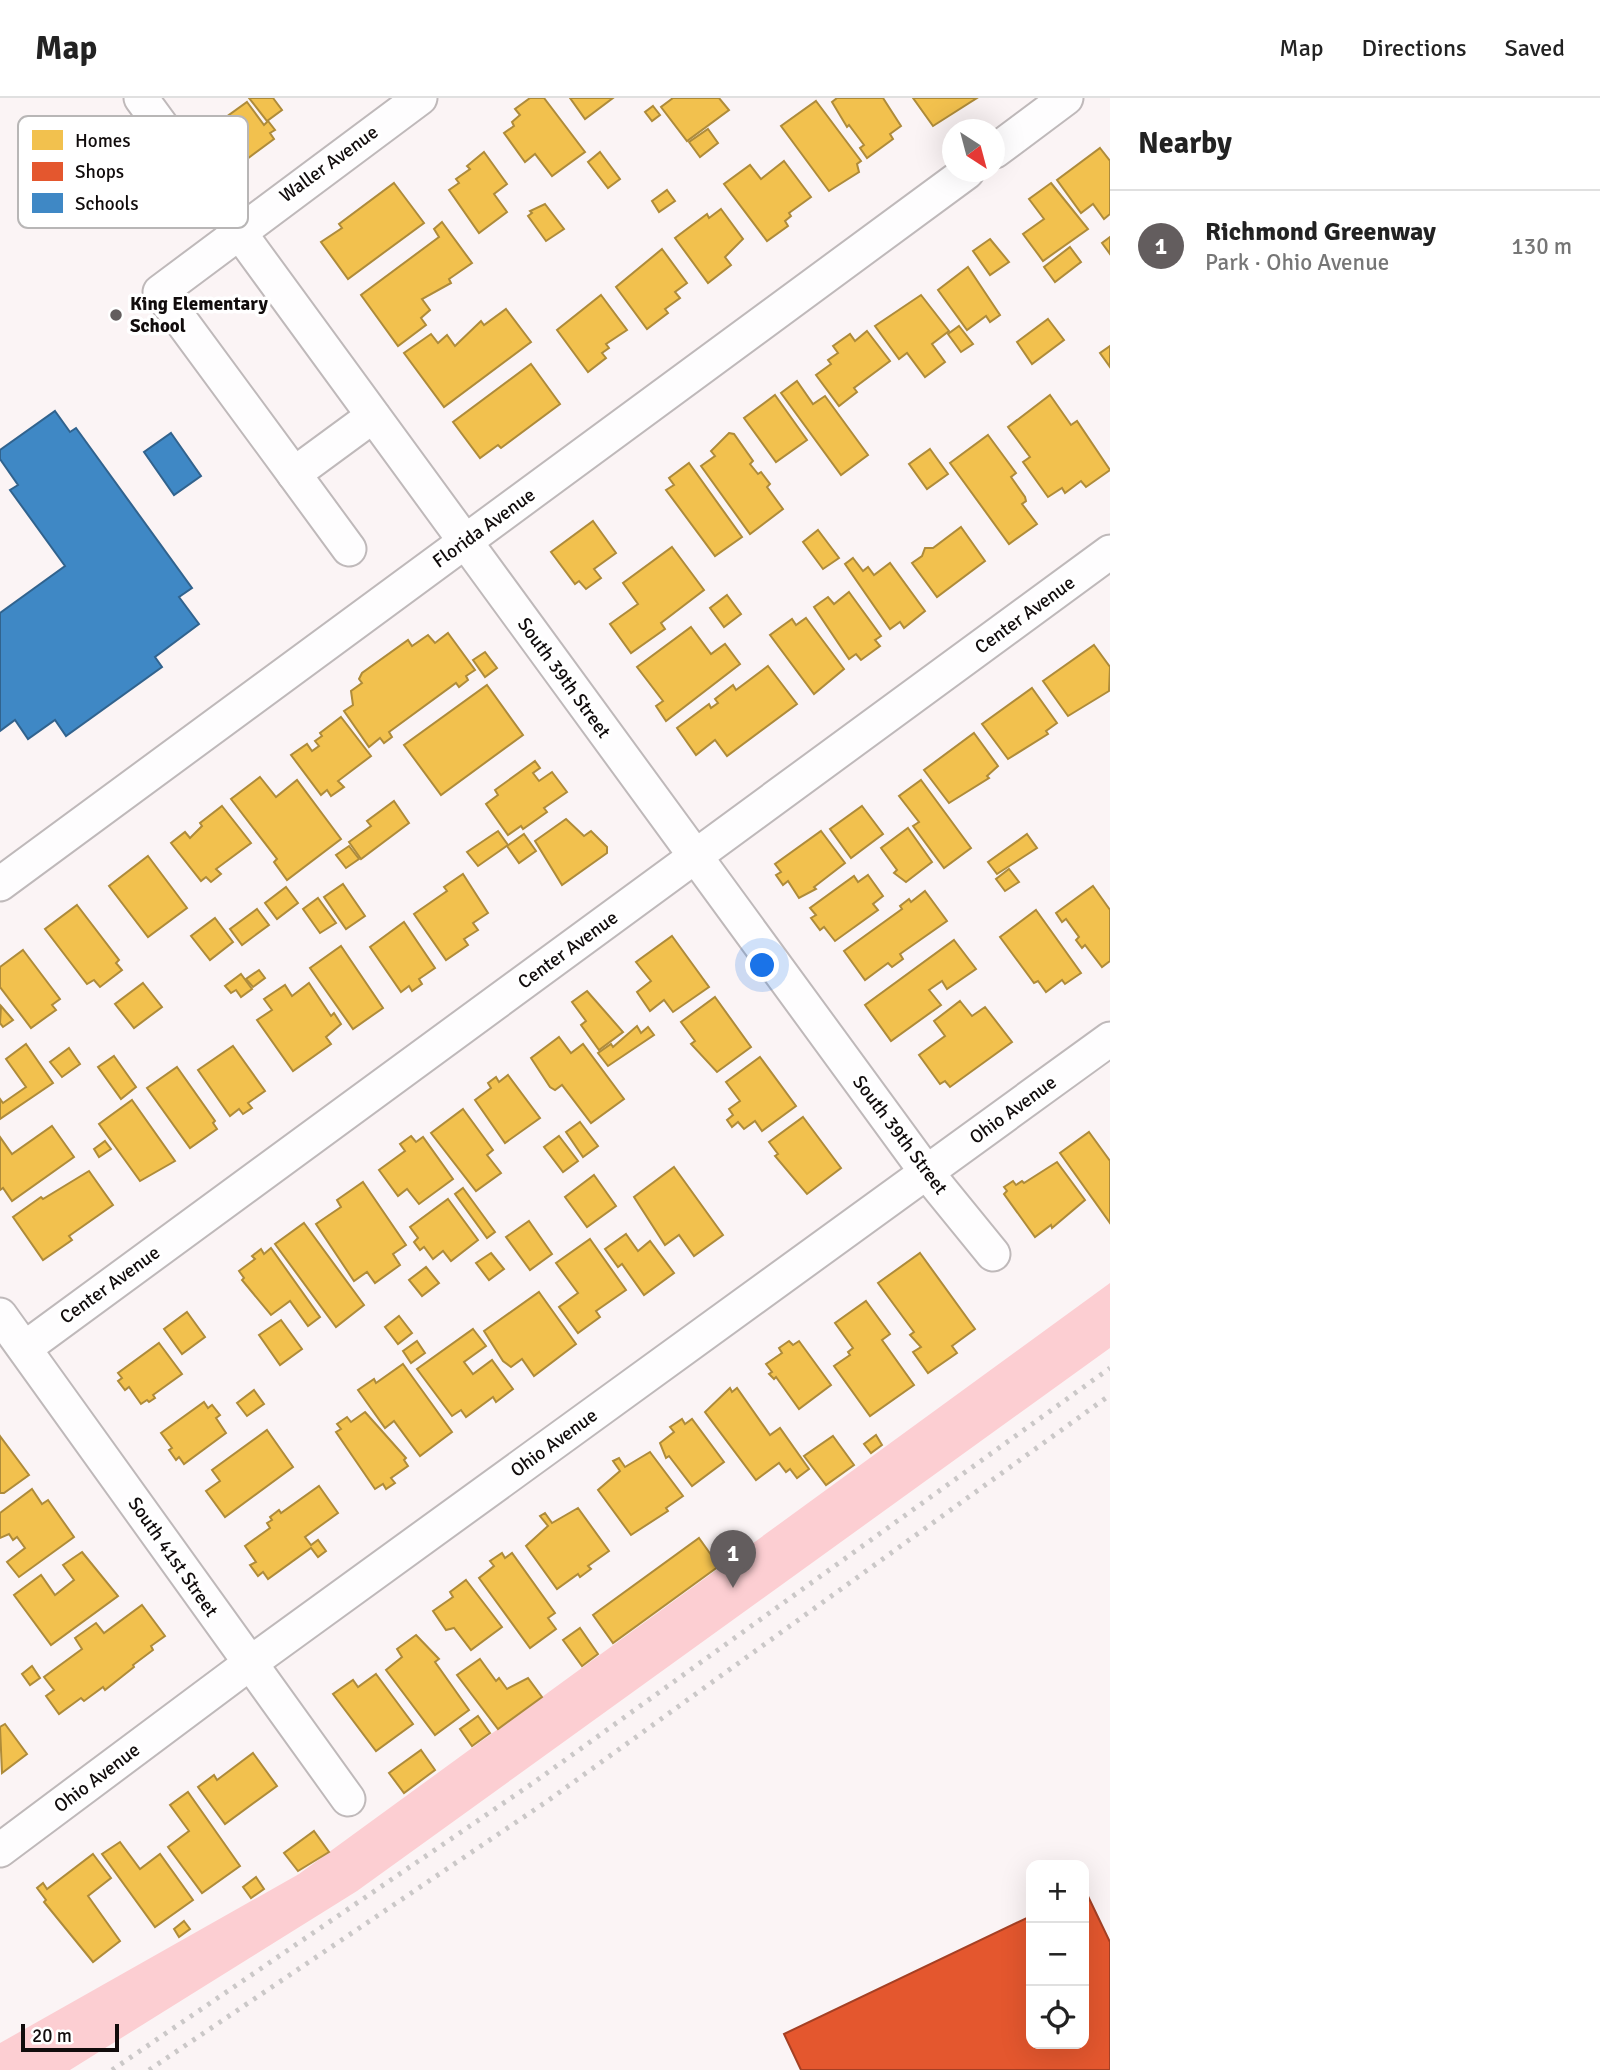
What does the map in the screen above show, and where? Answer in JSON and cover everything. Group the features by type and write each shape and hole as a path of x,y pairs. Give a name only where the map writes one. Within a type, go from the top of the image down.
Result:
{"street":[{"name":"South 39th Street","path":"141,98 154,116"},
{"name":"Waller Avenue","path":"248,223 420,98"},
{"path":"1005,144 1066,98"},
{"name":"Florida Avenue","path":"0,884 953,182"},
{"name":"Waller Avenue","path":"242,228 160,292 294,474"},
{"name":"South 39th Street","path":"239,230 927,1173 993,1254"},
{"path":"349,549 294,474 373,416"},
{"name":"Center Avenue","path":"25,1348 1110,552"},
{"name":"Ohio Avenue","path":"0,1850 249,1664 1110,1039"},
{"name":"South 41st Street","path":"0,1315 348,1799"}],"shaded area":[{"path":"1110,1283 1110,1348 357,1891 70,2070 0,2070 0,2043 299,1874"}],"building: Homes":[{"path":"249,98 273,98 282,110 267,121"},
{"path":"530,98 544,98 585,152 552,176 535,154 525,162 504,133 514,126 512,122 520,115 515,109"},
{"path":"570,98 613,98 585,119"},
{"path":"673,98 719,98 729,110 687,141 661,107"},
{"path":"837,98 883,98 901,126 890,134 893,139 867,158 860,148 864,145 849,125 847,127 832,102"},
{"path":"913,98 977,98 942,119 933,126"},
{"path":"816,101 861,161 857,164 859,172 829,191 781,126"},
{"path":"247,102 264,125 268,121 275,130 270,133 274,139 248,158 248,116 228,116"},
{"path":"653,106 660,115 652,121 645,112"},
{"path":"708,129 718,143 700,157 689,142"},
{"path":"1100,148 1110,161 1110,214 1104,219 1093,204 1081,213 1057,180"},
{"path":"484,152 507,184 494,194 507,212 479,233 449,190 459,183 456,179 470,169 467,166"},
{"path":"600,152 620,179 608,188 588,162"},
{"path":"784,161 811,197 789,213 791,216 785,221 788,226 767,241 724,184 750,165 761,179"},
{"path":"394,183 424,223 348,279 321,242 342,228 339,224"},
{"path":"1051,183 1088,229 1043,261 1023,234 1044,219 1029,199"},
{"path":"667,190 675,201 659,212 652,201"},
{"path":"545,204 564,229 546,241 528,216 532,213 530,211"},
{"path":"721,209 743,239 725,257 731,265 708,283 675,238 707,214 709,218"},
{"path":"442,222 472,263 449,279 451,283 422,299 430,310 421,318 426,325 398,346 361,295 439,237 434,229"},
{"path":"1110,237 1110,254 1102,243"},
{"path":"990,239 1009,262 990,275 973,251"},
{"path":"1070,247 1081,262 1055,282 1044,267"},
{"path":"662,249 687,283 675,292 680,298 665,309 668,313 647,329 616,287"},
{"path":"968,267 1000,315 990,322 986,316 967,330 938,290"},
{"path":"601,295 627,330 606,344 609,348 602,353 606,358 588,372 557,330"},
{"path":"921,295 949,331 932,344 945,362 925,377 907,353 899,359 875,326"},
{"path":"506,309 531,342 444,407 404,353 431,334 438,343 447,335 455,346 481,321 484,325"},
{"path":"1048,319 1064,340 1032,364 1017,342"},
{"path":"959,326 973,344 961,352 948,334"},
{"path":"867,331 890,361 854,388 857,392 839,406 816,375 831,364 828,360 838,353 833,346 850,334 855,341"},
{"path":"1110,346 1110,367 1100,353"},
{"path":"531,364 560,404 501,448 498,445 480,458 453,422"},
{"path":"797,381 813,404 825,396 868,455 841,475 781,393"},
{"path":"775,395 807,440 776,462 744,418"},
{"path":"1050,395 1071,425 1077,421 1110,470 1086,487 1081,481 1065,493 1062,488 1048,497 1023,462 1030,457 1008,427"},
{"path":"729,433 734,434 753,461 750,464 758,474 761,472 770,484 767,487 783,509 750,534 701,466 715,456 711,451"},
{"path":"988,435 1016,473 1011,477 1025,497 1026,501 1022,504 1037,524 1009,544 950,463"},
{"path":"930,449 948,474 927,489 909,464"},
{"path":"689,463 742,537 715,556 666,490 674,485 669,478"},
{"path":"593,521 616,553 594,569 601,578 586,589 579,581 575,584 551,552"},
{"path":"961,527 985,561 937,597 912,563 922,556 925,548 933,548"},
{"path":"818,530 839,558 823,569 803,542"},
{"path":"672,547 704,590 661,623 665,629 631,653 610,624 638,604 623,583"},
{"path":"853,558 863,571 868,567 874,575 890,563 925,611 904,628 900,622 890,629 845,564"},
{"path":"849,592 881,636 875,640 880,646 861,660 856,654 849,659 814,607 828,597 834,604"},
{"path":"727,595 741,614 724,627 710,608"},
{"path":"806,618 844,669 814,694 770,635 792,619 796,625"},
{"path":"691,627 711,654 725,644 740,664 666,721 656,706 663,701 637,667"},
{"path":"448,633 475,670 466,676 468,680 459,687 456,683 389,732 392,737 384,743 380,738 369,747 344,711 353,705 351,691 362,683 359,679 362,673 408,640 412,646 428,635 435,643"},
{"path":"1094,645 1110,667 1109,691 1068,716 1043,681"},
{"path":"485,652 497,668 485,677 473,660"},
{"path":"768,666 797,704 727,756 715,740 696,755 677,728 709,704 711,708 718,703 715,699 733,685 736,690"},
{"path":"487,685 523,735 441,795 404,745"},
{"path":"1032,688 1057,723 1046,731 1048,734 1008,759 982,724"},
{"path":"341,717 371,756 338,781 344,787 331,796 327,790 321,795 291,755 307,744 312,751 319,746 315,741 322,736 320,733"},
{"path":"974,733 998,766 987,776 989,778 949,803 924,770"},
{"path":"535,761 540,768 533,773 539,781 552,772 567,792 544,808 547,812 523,829 521,826 508,835 486,804 498,795 495,790"},
{"path":"260,777 276,797 297,780 341,839 287,880 274,862 277,859 231,799"},
{"path":"921,780 971,848 944,868 913,826 919,822 899,796"},
{"path":"394,801 409,823 361,859 349,842 371,826 367,821"},
{"path":"222,806 251,843 216,869 221,874 211,882 206,877 201,881 171,843 185,832 190,838 202,826 200,823"},
{"path":"862,806 883,834 851,858 830,829"},
{"path":"566,819 584,836 591,831 607,847 607,853 562,885 535,841"},
{"path":"908,828 932,862 906,882 894,873 897,870 881,848"},
{"path":"498,831 508,845 478,866 467,852"},
{"path":"821,831 845,863 814,887 816,889 799,898 788,881 783,885 776,875 781,872 775,864"},
{"path":"524,834 536,851 519,863 507,846"},
{"path":"1027,834 1037,848 997,874 988,862"},
{"path":"349,846 359,859 346,868 336,855"},
{"path":"148,856 187,908 148,937 109,886"},
{"path":"1009,869 1019,882 1005,891 996,879"},
{"path":"463,874 488,913 473,923 478,930 464,939 468,945 446,960 414,914 447,891 444,887"},
{"path":"868,875 883,896 873,904 878,910 835,941 824,927 820,930 811,918 816,915 810,908 854,876 858,882"},
{"path":"343,884 365,916 346,929 324,897"},
{"path":"1093,886 1110,910 1110,961 1102,967 1085,945 1082,948 1076,940 1079,937 1066,919 1062,922 1056,913"},
{"path":"286,887 298,903 277,919 265,903"},
{"path":"925,891 947,921 900,954 903,959 892,967 888,963 865,980 844,951 902,909 900,906 909,899 911,902"},
{"path":"318,898 336,923 320,933 303,909"},
{"path":"77,905 119,960 116,963 122,970 100,987 94,980 87,984 45,929"},
{"path":"257,909 269,925 242,945 230,929"},
{"path":"1036,910 1081,973 1065,984 1062,980 1046,992 1038,981 1034,983 1000,937"},
{"path":"215,918 233,942 210,960 191,936"},
{"path":"404,922 435,968 419,979 422,984 412,991 409,986 401,992 370,947"},
{"path":"672,936 709,987 673,1012 664,1000 650,1011 637,992 651,981 636,962"},
{"path":"954,940 976,969 947,989 942,981 929,990 941,1005 891,1041 865,1005"},
{"path":"341,946 383,1008 353,1029 310,968"},
{"path":"23,950 60,999 52,1005 56,1010 31,1028 0,987 0,967"},
{"path":"259,970 265,978 253,987 246,979"},
{"path":"241,974 252,989 241,997 236,990 231,993 225,986"},
{"path":"143,983 162,1007 134,1028 115,1004"},
{"path":"309,983 331,1016 334,1013 341,1024 326,1037 331,1044 293,1071 257,1020 272,1010 264,999 285,985 292,996"},
{"path":"587,991 623,1032 599,1050 581,1025 586,1021 572,1002"},
{"path":"715,997 751,1047 717,1072 691,1044 695,1041 681,1022"},
{"path":"960,1001 972,1016 985,1007 1012,1042 950,1087 945,1081 940,1084 919,1055 945,1036 934,1021"},
{"path":"1,1006 13,1020 3,1027 0,1023"},
{"path":"637,1026 641,1033 648,1027 654,1035 608,1066 598,1053 611,1044 613,1047"},
{"path":"559,1037 571,1053 583,1044 624,1099 591,1123 562,1085 555,1090 550,1087 531,1058"},
{"path":"26,1044 53,1083 0,1119 0,1099 3,1103 26,1087 6,1059"},
{"path":"233,1046 265,1091 248,1103 252,1108 243,1114 239,1109 230,1116 198,1070"},
{"path":"69,1048 80,1064 62,1077 50,1062"},
{"path":"114,1056 136,1087 121,1099 98,1067"},
{"path":"760,1057 796,1106 762,1131 755,1121 744,1129 738,1122 732,1127 727,1120 733,1115 729,1109 740,1101 726,1082"},
{"path":"177,1067 215,1121 213,1123 217,1129 190,1148 147,1088"},
{"path":"508,1075 540,1118 505,1143 475,1100 491,1088 488,1083 496,1077 499,1082"},
{"path":"132,1100 175,1161 140,1181 99,1124"},
{"path":"463,1109 493,1150 487,1155 501,1173 476,1191 431,1133"},
{"path":"803,1117 841,1168 807,1194 775,1156 778,1154 769,1142"},
{"path":"580,1122 598,1146 583,1157 566,1132"},
{"path":"52,1126 74,1157 12,1201 3,1188 0,1190 0,1137 12,1154"},
{"path":"1089,1132 1110,1161 1110,1223 1060,1153"},
{"path":"411,1136 416,1142 423,1137 453,1179 419,1204 407,1189 398,1196 379,1170 405,1151 400,1144"},
{"path":"559,1136 578,1161 563,1172 544,1147"},
{"path":"105,1141 111,1149 99,1157 94,1149"},
{"path":"1057,1162 1085,1200 1052,1228 1051,1225 1035,1237 1004,1194 1007,1191 1004,1187 1013,1181 1016,1185 1022,1181 1024,1183"},
{"path":"674,1167 723,1235 694,1256 679,1235 665,1245 634,1197"},
{"path":"89,1171 113,1205 69,1236 72,1240 43,1260 13,1217 41,1197 43,1199"},
{"path":"594,1175 616,1206 587,1227 565,1197"},
{"path":"363,1182 406,1245 393,1254 400,1265 375,1283 367,1272 354,1281 316,1224 341,1207 337,1200"},
{"path":"463,1188 495,1232 487,1238 455,1194"},
{"path":"448,1199 478,1240 451,1261 443,1251 433,1259 424,1247 420,1250 414,1242 418,1238 410,1227"},
{"path":"529,1221 552,1254 530,1270 506,1237"},
{"path":"304,1223 364,1305 336,1327 275,1244"},
{"path":"626,1234 638,1251 650,1241 674,1273 644,1295 622,1264 618,1267 605,1249"},
{"path":"590,1239 626,1290 596,1311 600,1317 578,1333 559,1307 578,1293 556,1263"},
{"path":"271,1248 320,1317 308,1326 290,1301 271,1315 242,1280 244,1278 239,1271 255,1259 252,1256 261,1249 264,1254"},
{"path":"491,1253 504,1269 489,1280 476,1263"},
{"path":"920,1253 975,1329 952,1346 957,1353 928,1373 913,1352 921,1347 910,1335 914,1332 878,1283"},
{"path":"426,1267 439,1283 422,1296 409,1280"},
{"path":"539,1292 576,1344 534,1376 522,1359 511,1367 503,1361 484,1331"},
{"path":"866,1301 890,1334 882,1340 914,1385 870,1416 834,1366 850,1355 848,1352 853,1348 835,1323"},
{"path":"187,1312 205,1337 182,1354 164,1329"},
{"path":"399,1316 412,1333 398,1344 385,1327"},
{"path":"281,1320 302,1349 280,1365 259,1335"},
{"path":"473,1329 486,1346 464,1362 473,1374 492,1360 513,1389 496,1402 493,1397 466,1417 461,1410 452,1416 417,1369"},
{"path":"417,1341 425,1353 411,1363 403,1351"},
{"path":"789,1341 793,1345 799,1341 831,1385 799,1409 776,1377 774,1379 769,1374 772,1372 766,1364 782,1353 779,1348"},
{"path":"159,1343 182,1374 153,1395 155,1398 141,1404 129,1387 125,1390 118,1381 122,1378 118,1373"},
{"path":"403,1364 452,1432 420,1456 394,1421 385,1428 358,1390 374,1379 376,1383"},
{"path":"730,1388 732,1392 737,1388 770,1435 780,1428 809,1469 797,1478 790,1469 786,1472 779,1463 756,1480 705,1412"},
{"path":"254,1390 264,1404 247,1416 237,1403"},
{"path":"204,1402 208,1408 212,1405 220,1415 216,1418 226,1433 184,1464 179,1457 176,1460 169,1450 172,1448 161,1433"},
{"path":"365,1412 406,1458 404,1460 408,1466 391,1478 395,1483 386,1489 383,1484 375,1489 336,1432 341,1429 337,1424 347,1417 351,1422"},
{"path":"682,1419 685,1424 692,1419 724,1462 692,1486 669,1456 666,1458 660,1443 674,1432 670,1427"},
{"path":"267,1430 293,1467 225,1517 206,1491 220,1481 212,1470"},
{"path":"876,1435 882,1445 871,1453 864,1444"},
{"path":"0,1436 29,1475 4,1493 0,1493"},
{"path":"833,1436 854,1465 826,1485 804,1456"},
{"path":"650,1452 683,1496 666,1508 668,1511 631,1535 598,1490 620,1471 613,1461 619,1458 625,1467"},
{"path":"319,1486 338,1513 305,1537 311,1545 318,1540 326,1551 318,1557 311,1548 268,1579 263,1572 258,1576 250,1565 256,1562 245,1546 270,1528 267,1523 272,1520 270,1517 279,1510 281,1513"},
{"path":"32,1489 42,1504 48,1500 74,1537 19,1577 7,1562 25,1548 17,1537 13,1540 9,1534 0,1538 0,1513"},
{"path":"578,1508 609,1551 588,1566 591,1569 580,1577 578,1574 557,1589 526,1546 548,1526 540,1516 545,1513 552,1523"},
{"path":"699,1538 719,1566 613,1643 593,1615"},
{"path":"82,1552 118,1596 51,1645 14,1595 41,1575 55,1595 74,1580 63,1565"},
{"path":"502,1553 505,1558 512,1553 555,1613 548,1618 556,1629 530,1648 479,1578 494,1566 490,1561"},
{"path":"466,1580 502,1627 471,1650 454,1628 446,1630 433,1611 453,1597 450,1592"},
{"path":"142,1605 165,1636 151,1646 153,1650 105,1690 103,1687 84,1701 81,1698 59,1714 46,1696 54,1690 44,1677 82,1649 75,1638 96,1623 104,1633"},
{"path":"580,1628 598,1654 582,1666 563,1640"},
{"path":"416,1635 439,1659 435,1662 469,1710 435,1735 386,1670 402,1657 397,1649"},
{"path":"480,1659 496,1681 499,1678 507,1689 528,1678 542,1697 498,1729 457,1675"},
{"path":"32,1666 40,1678 30,1685 22,1674"},
{"path":"376,1674 413,1724 376,1751 333,1694 353,1680 358,1687"},
{"path":"478,1716 490,1733 472,1746 460,1729"},
{"path":"5,1724 27,1754 2,1773 0,1727"},
{"path":"421,1750 435,1770 404,1793 389,1773"},
{"path":"253,1753 277,1786 225,1824 198,1787 214,1775 217,1780"},
{"path":"188,1792 240,1866 202,1893 168,1847 189,1831 170,1805"},
{"path":"314,1831 329,1852 298,1871 284,1853"},
{"path":"120,1842 140,1869 160,1854 193,1900 155,1927 102,1854"},
{"path":"93,1854 111,1878 88,1896 120,1941 93,1962 44,1902 46,1900 37,1888 43,1883 47,1889"},
{"path":"256,1877 264,1889 251,1898 243,1887"},
{"path":"184,1921 190,1929 179,1937 174,1929"}],"building: Shops":[{"path":"1089,1898 1110,1942 1110,2070 801,2070 784,2034 1026,1918 1026,2049 1089,2049"}],"building: Schools":[{"path":"55,411 70,432 76,428 192,588 179,597 199,624 155,657 162,667 66,736 55,720 28,739 15,720 0,731 0,613 65,566 10,490 18,485 0,459 0,450"},
{"path":"171,433 201,476 174,495 144,452"}],"railway":[{"path":"112,2070 533,1783 1110,1368"},
{"path":"149,2070 546,1802 1110,1395"}],"place":[{"name":"King Elementary School","path":"116,315"},
{"name":"Richmond Greenway","path":"733,1588"}]}
